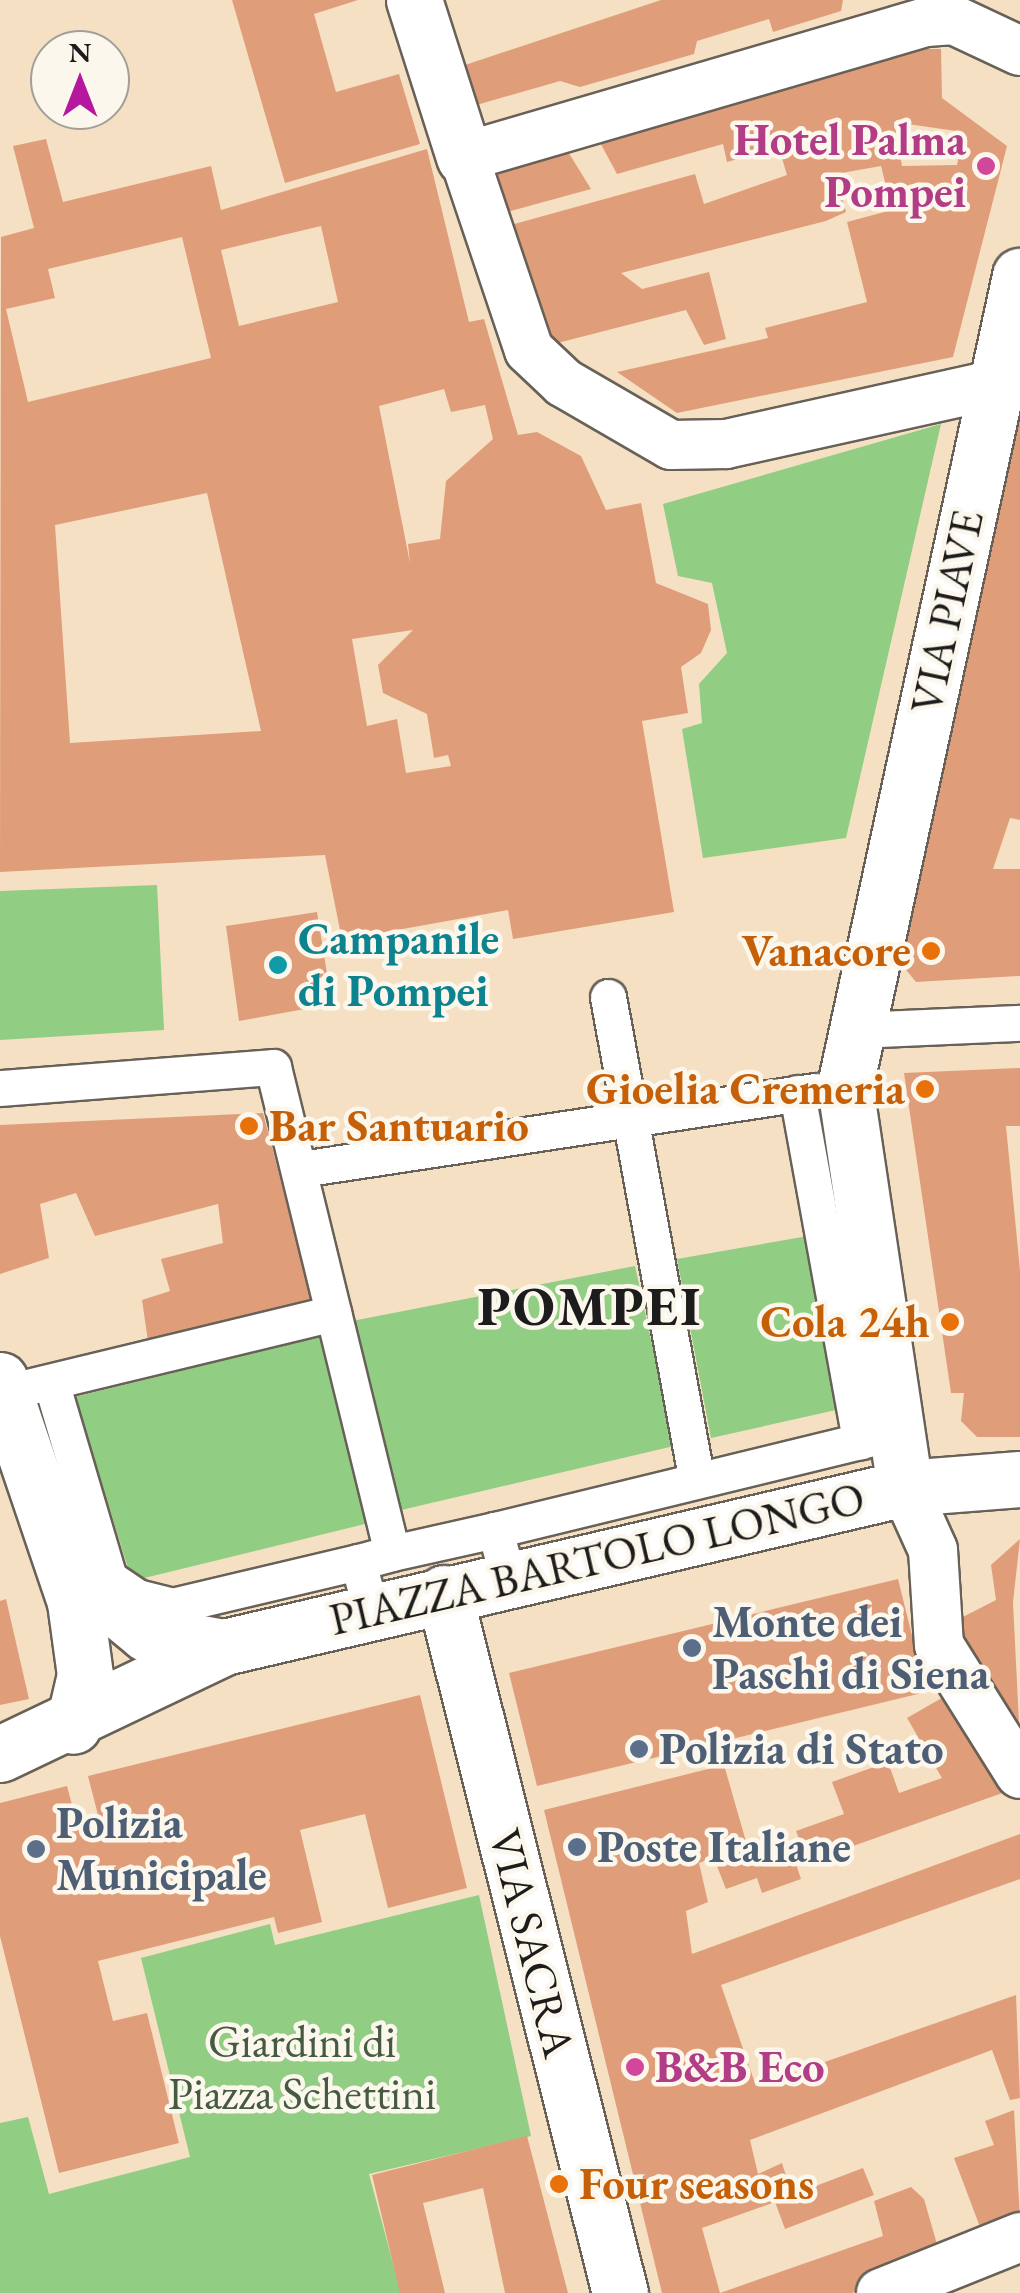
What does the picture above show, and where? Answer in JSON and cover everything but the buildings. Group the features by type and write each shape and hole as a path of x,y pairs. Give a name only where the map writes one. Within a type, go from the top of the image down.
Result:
{"street":[{"path":"414,0 529,350 564,383 671,446 726,444 997,384"},
{"path":"464,157 926,22 954,20 1020,51"},
{"name":"VIA PIAVE","path":"874,949 1020,276"},
{"name":"PIAZZA BARTOLO LONGO","path":"0,1754 73,1726 248,1624 374,1575 444,1592 501,1554 905,1488 878,1437 844,1086 874,949"},
{"name":"PIAZZA BARTOLO LONGO","path":"608,997 697,1480"},
{"path":"856,1030 1020,1023"},
{"path":"0,1088 273,1067 333,1312 374,1575 501,1554 697,1480 878,1437 806,1092 301,1169"},
{"path":"248,1624 137,1598 109,1578 12,1395 333,1312"},
{"path":"1020,1480 905,1488 932,1550 939,1645 1020,1774"},
{"path":"62,1495 66,1567 85,1675 73,1726"},
{"name":"PIAZZA BARTOLO LONGO","path":"66,1567 146,1633 248,1624"},
{"name":"VIA SACRA","path":"444,1592 620,2293"},
{"path":"881,2293 1020,2236"}],"green space":[{"path":"941,424 846,838 703,858 682,729 702,723 699,684 727,653 712,583 678,576 663,504"},
{"path":"157,885 164,1030 0,1040 0,891"},
{"path":"808,1236 836,1410 711,1438 677,1259"},
{"path":"635,1266 674,1446 397,1511 352,1321"},
{"path":"322,1336 369,1523 132,1581 75,1397"},
{"name":"Giardini di Piazza Schettini","path":"479,1895 531,2136 369,2174 401,2293 0,2293 0,2123 28,2117 49,2194 190,2157 141,1958 270,1924 275,1945"}],"place":[{"name":"Hotel Palma Pompei","path":"986,166"},
{"name":"Vanacore","path":"931,951"},
{"name":"Campanile di Pompei","path":"278,965"},
{"name":"Gioelia Cremeria","path":"925,1089"},
{"name":"Bar Santuario","path":"249,1126"},
{"name":"Cola 24h","path":"950,1322"},
{"name":"Monte dei Paschi di Siena","path":"692,1648"},
{"name":"Polizia di Stato","path":"639,1749"},
{"name":"Poste Italiane","path":"577,1847"},
{"name":"Polizia Municipale","path":"36,1849"},
{"name":"B&B Eco","path":"635,2067"},
{"name":"Four seasons","path":"559,2184"}],"district":[{"name":"POMPEI","path":"590,1306"}]}
